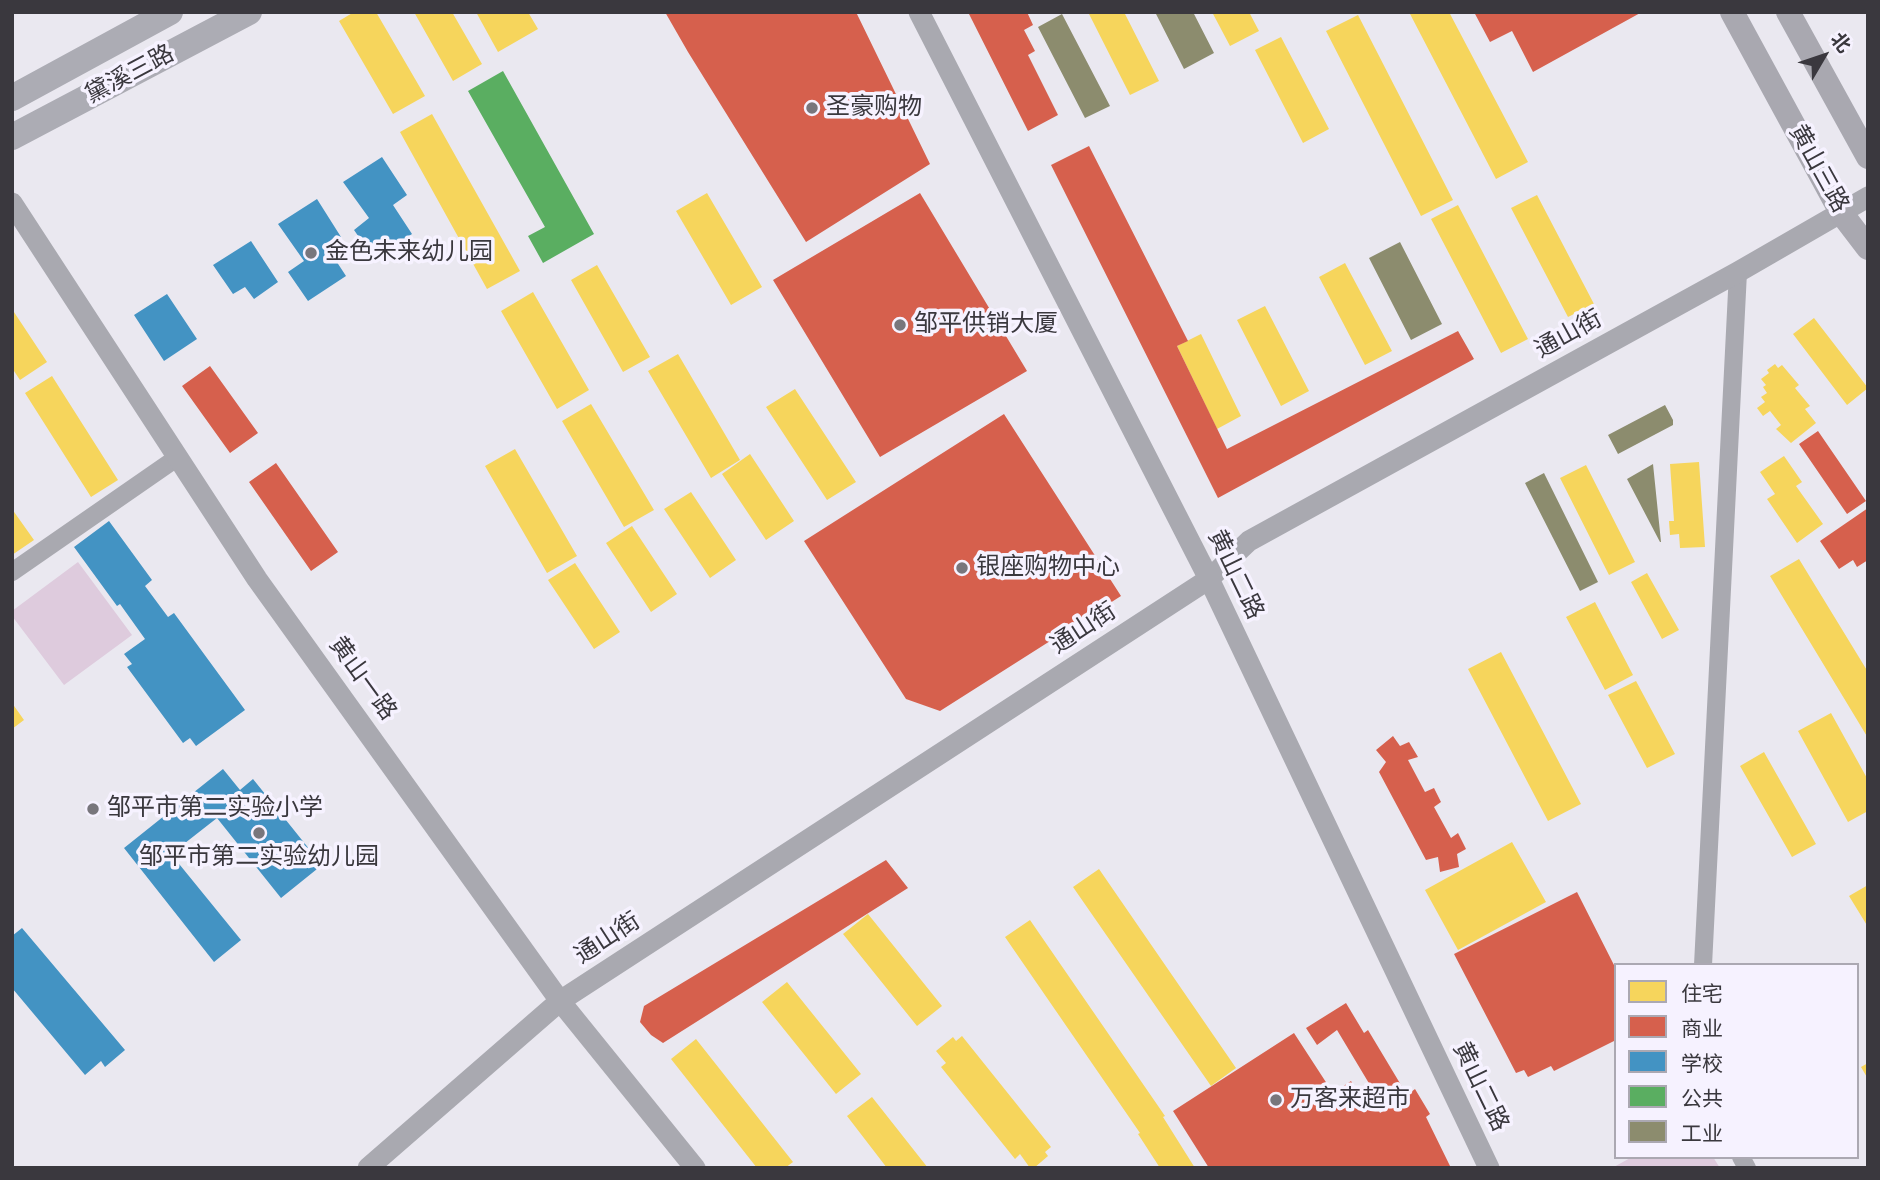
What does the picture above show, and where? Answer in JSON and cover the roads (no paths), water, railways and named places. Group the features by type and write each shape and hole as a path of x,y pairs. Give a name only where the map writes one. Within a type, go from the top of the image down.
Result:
{"main road":[{"name":"黛溪三路","path":"12,98 170,12"},
{"name":"黛溪三路","path":"12,137 248,12"},
{"name":"黄山三路","path":"1732,12 1842,214 1868,248"},
{"name":"黄山三路","path":"1788,12 1868,158"}],"street":[{"name":"黄山二路","path":"919,12 1209,579 1489,1168"},
{"name":"通山街","path":"368,1168 560,1001 1209,579 1249,541 1738,272 1868,197"},
{"name":"黄山一路","path":"12,203 257,579 560,1001 695,1168"},
{"path":"1703,963 1738,272"},
{"path":"12,572 178,457"}],"place":[{"name":"圣豪购物","path":"812,108"},
{"name":"金色未来幼儿园","path":"311,253"},
{"name":"邹平供销大厦","path":"900,325"},
{"name":"银座购物中心","path":"962,568"},
{"name":"邹平市第二实验小学","path":"93,809"},
{"name":"邹平市第二实验幼儿园","path":"259,833"},
{"name":"万客来超市","path":"1276,1100"}]}
